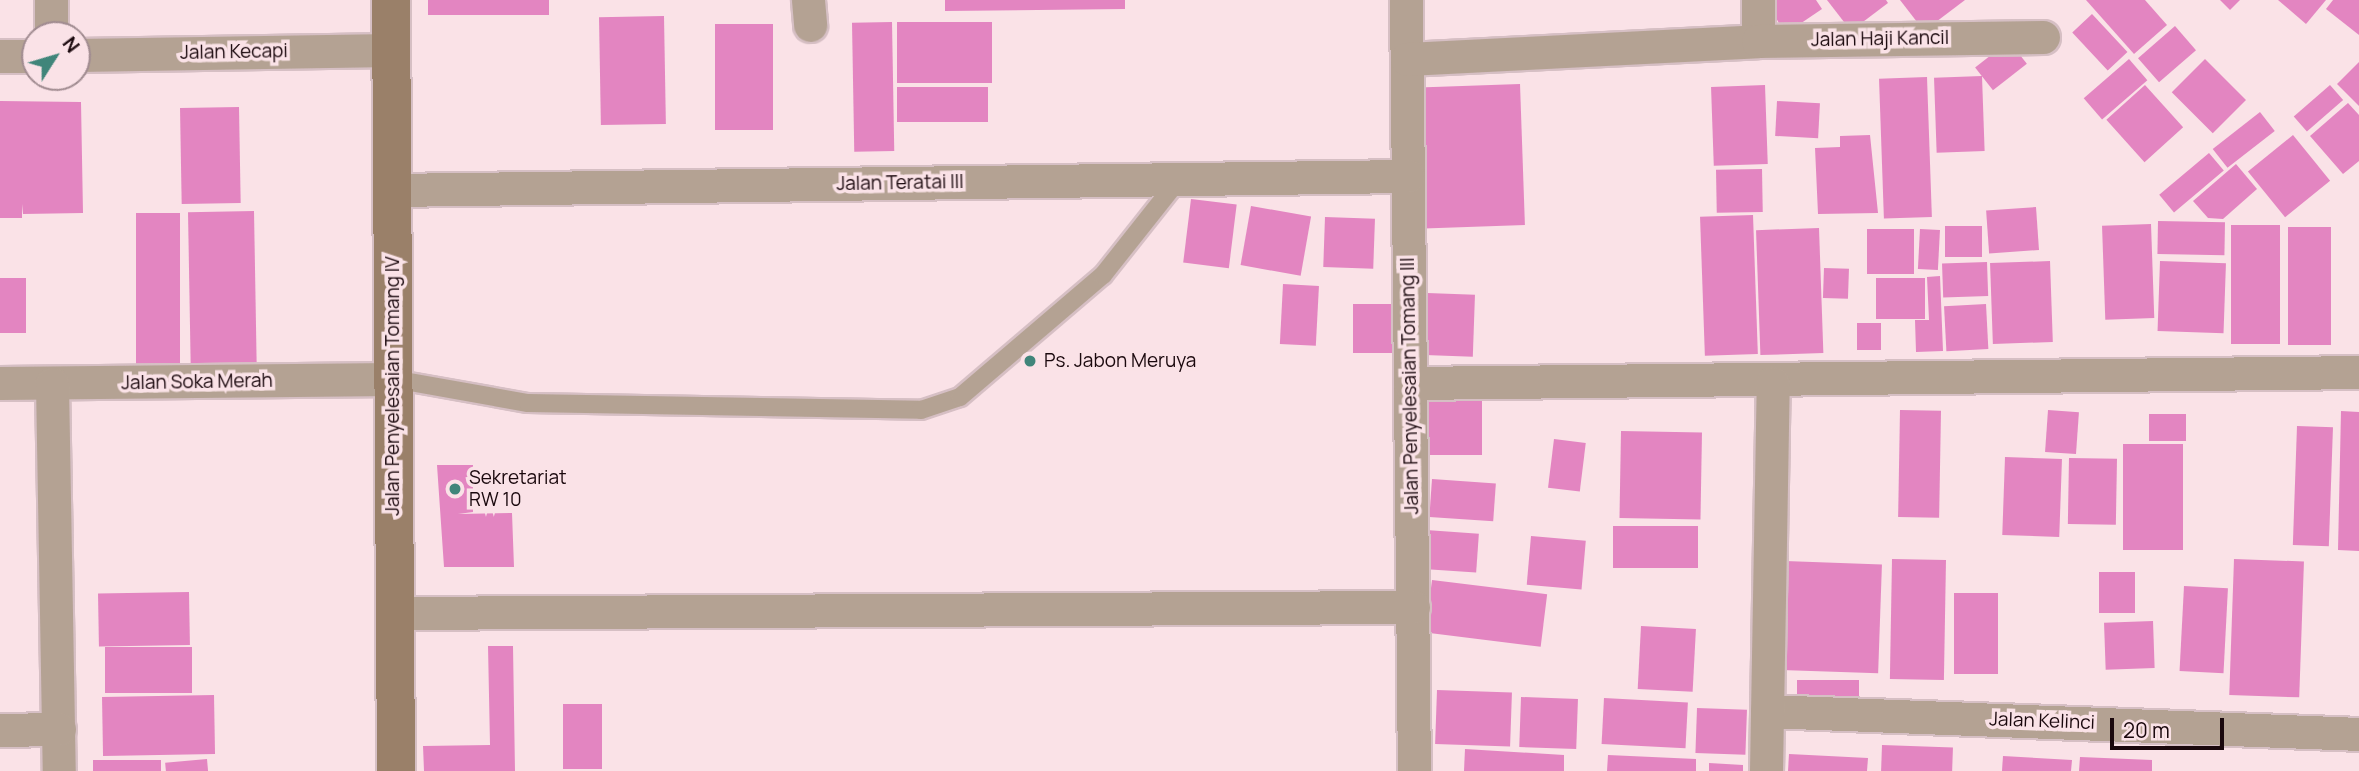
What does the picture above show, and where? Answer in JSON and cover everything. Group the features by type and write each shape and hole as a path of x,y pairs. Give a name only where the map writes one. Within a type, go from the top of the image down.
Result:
{"street":[{"path":"51,0 51,21"},
{"name":"Jalan Penyelesaian Tomang IV","path":"391,0 396,771"},
{"name":"Jalan Penyelesaian Tomang III","path":"1406,0 1414,771"},
{"path":"1758,0 1758,41"},
{"name":"Jalan Haji Kancil","path":"1407,59 1758,41 2043,37"},
{"name":"Jalan Kecapi","path":"91,55 391,50"},
{"path":"0,56 21,56"},
{"name":"Jalan Teratai III","path":"391,190 1408,176"},
{"path":"1410,383 1773,383 2359,372"},
{"name":"Jalan Soka Merah","path":"0,383 393,379"},
{"path":"1766,771 1773,383"},
{"path":"52,384 59,771"},
{"path":"394,613 1413,607"},
{"name":"Jalan Kelinci","path":"1767,711 2359,734"},
{"path":"0,730 59,729"}],"lane":[{"path":"393,379 528,403 930,408 960,397 1103,275 1178,179"}],"building":[{"path":"428,0 549,0 549,15 428,15"},
{"path":"945,0 1125,0 1125,9 945,11"},
{"path":"1766,0 1816,0 1822,9 1785,34"},
{"path":"1827,0 1886,0 1888,3 1851,31"},
{"path":"1900,0 1965,0 1924,31"},
{"path":"2086,0 2145,0 2167,25 2134,54"},
{"path":"2220,0 2240,0 2230,10"},
{"path":"2278,0 2326,0 2306,24"},
{"path":"2333,0 2359,0 2359,35 2326,9"},
{"path":"2092,14 2127,52 2108,70 2072,32"},
{"path":"664,16 666,124 601,125 599,17"},
{"path":"892,22 894,151 854,152 852,23"},
{"path":"897,22 992,22 992,83 897,83"},
{"path":"715,24 773,24 773,130 715,130"},
{"path":"2175,26 2196,50 2159,82 2138,58"},
{"path":"2009,41 2027,64 1993,90 1975,67"},
{"path":"2129,59 2147,80 2102,119 2084,98"},
{"path":"2205,59 2246,100 2213,133 2172,92"},
{"path":"2359,62 2359,106 2337,84"},
{"path":"1982,76 1985,151 1937,153 1934,78"},
{"path":"1927,77 1932,217 1884,219 1879,79"},
{"path":"1520,84 1525,225 1424,228 1419,88"},
{"path":"1765,85 1768,164 1714,166 1711,87"},
{"path":"2145,85 2183,127 2144,162 2106,120"},
{"path":"2330,85 2343,100 2307,132 2294,116"},
{"path":"897,87 988,87 988,122 897,122"},
{"path":"0,101 81,102 83,213 23,214 22,204 22,218 0,218"},
{"path":"1777,101 1820,103 1818,138 1775,136"},
{"path":"2348,103 2359,115 2359,161 2343,174 2310,136"},
{"path":"239,107 241,203 182,204 180,108"},
{"path":"2260,112 2275,131 2227,168 2213,149"},
{"path":"1870,135 1878,213 1818,214 1815,148 1840,147 1840,136"},
{"path":"2293,135 2330,181 2285,217 2248,172"},
{"path":"2209,153 2224,171 2174,212 2159,195"},
{"path":"2236,164 2257,189 2223,219 2208,218 2193,201"},
{"path":"1762,169 1763,212 1717,213 1716,170"},
{"path":"1191,199 1237,205 1229,268 1183,263"},
{"path":"1251,206 1311,217 1301,276 1241,265"},
{"path":"2036,207 2039,250 1989,253 1986,210"},
{"path":"254,211 257,364 191,365 188,212"},
{"path":"136,213 180,213 180,369 136,369"},
{"path":"1753,215 1758,354 1705,356 1700,217"},
{"path":"1325,217 1375,219 1373,269 1323,267"},
{"path":"2158,221 2225,222 2224,255 2157,254"},
{"path":"2151,224 2154,318 2105,320 2102,226"},
{"path":"2231,225 2280,225 2280,344 2231,344"},
{"path":"1945,226 1982,226 1982,257 1945,257"},
{"path":"2288,227 2331,227 2331,345 2288,345"},
{"path":"1819,228 1823,353 1760,355 1756,230"},
{"path":"1867,229 1914,229 1914,274 1867,274"},
{"path":"1920,229 1940,230 1938,270 1918,269"},
{"path":"2050,261 2053,342 1993,344 1990,263"},
{"path":"2160,261 2226,263 2224,333 2158,331"},
{"path":"1987,262 1988,296 1943,298 1942,264"},
{"path":"1824,268 1849,269 1848,299 1823,298"},
{"path":"1940,276 1943,351 1916,352 1915,320 1929,320 1927,277"},
{"path":"0,278 26,278 26,333 0,333"},
{"path":"1876,278 1925,278 1925,319 1876,319"},
{"path":"1283,284 1319,286 1316,346 1280,344"},
{"path":"1427,293 1475,295 1473,357 1425,355"},
{"path":"1353,304 1401,304 1401,353 1353,353"},
{"path":"1986,304 1988,349 1946,351 1944,306"},
{"path":"1857,323 1881,323 1881,350 1857,350"},
{"path":"1422,398 1482,398 1482,455 1422,455"},
{"path":"1900,410 1941,411 1939,518 1898,517"},
{"path":"2048,410 2079,412 2076,454 2045,452"},
{"path":"2341,411 2359,412 2359,551 2338,550"},
{"path":"2149,414 2186,414 2186,441 2149,441"},
{"path":"2297,426 2333,427 2329,546 2293,545"},
{"path":"1621,431 1702,432 1700,519 1619,518"},
{"path":"1554,439 1586,443 1580,492 1548,488"},
{"path":"2123,444 2183,444 2183,550 2123,550"},
{"path":"2005,457 2062,459 2059,537 2002,535"},
{"path":"2069,458 2117,459 2116,525 2068,524"},
{"path":"437,465 473,465 473,512 458,514 512,513 514,567 444,567"},
{"path":"1432,479 1496,483 1493,521 1429,517"},
{"path":"1613,526 1698,526 1698,568 1613,568"},
{"path":"1426,530 1479,534 1476,573 1423,569"},
{"path":"1531,536 1586,541 1582,590 1527,585"},
{"path":"1892,559 1946,560 1944,680 1890,679"},
{"path":"2234,559 2304,561 2299,697 2229,695"},
{"path":"1785,561 1882,564 1878,673 1781,670"},
{"path":"2099,572 2135,572 2135,613 2099,613"},
{"path":"1432,580 1547,594 1541,647 1426,633"},
{"path":"2184,586 2228,588 2223,673 2180,671"},
{"path":"189,592 190,645 99,647 98,594"},
{"path":"1954,593 1998,593 1998,674 1954,674"},
{"path":"2153,621 2155,668 2106,670 2104,623"},
{"path":"1641,626 1696,629 1693,692 1638,689"},
{"path":"488,646 513,646 515,771 424,771 423,746 490,745"},
{"path":"105,647 192,647 192,693 105,693"},
{"path":"1797,680 1859,680 1859,703 1797,703"},
{"path":"1437,690 1512,693 1510,747 1435,744"},
{"path":"214,695 215,754 103,756 102,697"},
{"path":"1521,697 1578,699 1576,749 1519,747"},
{"path":"1604,698 1688,702 1685,748 1602,744"},
{"path":"563,704 602,704 602,769 563,769"},
{"path":"1697,708 1747,710 1745,755 1695,753"},
{"path":"1882,745 1953,747 1952,771 1881,771"},
{"path":"1465,749 1564,755 1564,771 1464,771"},
{"path":"1789,754 1868,758 1867,771 1788,771"},
{"path":"1608,755 1696,759 1696,771 1607,771"},
{"path":"2003,756 2072,760 2071,771 2002,771"},
{"path":"2080,757 2152,760 2152,771 2079,771"},
{"path":"207,759 208,771 166,771 165,763"},
{"path":"93,760 161,760 161,771 93,771"},
{"path":"1709,763 1743,765 1743,771 1709,771"}],"place":[{"name":"Ps. Jabon Meruya","path":"1030,361"},
{"name":"Sekretariat RW 10","path":"455,489"}]}
